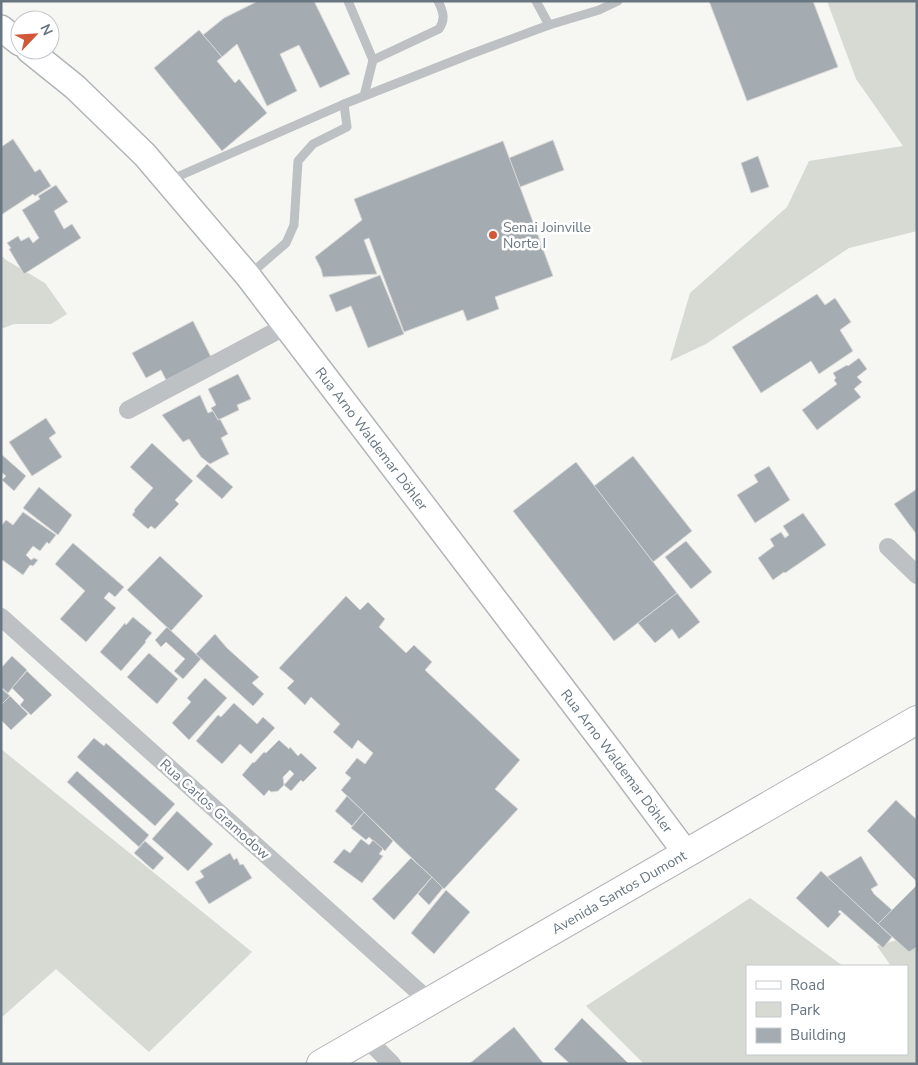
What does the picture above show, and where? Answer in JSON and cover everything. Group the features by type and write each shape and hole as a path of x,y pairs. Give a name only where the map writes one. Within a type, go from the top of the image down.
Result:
{"main road":[{"name":"Rua Arno Waldemar Döhler","path":"41,60 75,87 109,119 168,181 248,276 686,853"},
{"name":"Avenida Santos Dumont","path":"321,1064 917,720"}],"street":[{"path":"128,410 286,326"},
{"path":"888,547 917,575"},
{"name":"Rua Carlos Gramodow","path":"1,616 430,1001"},
{"path":"366,1038 392,1064"}],"lane":[{"path":"348,1 373,60 364,96"},
{"path":"373,60 439,29 443,23 443,12 438,1"},
{"path":"536,1 549,25"},
{"path":"168,181 364,96 549,25 579,17 618,1"},
{"path":"248,276 286,243 294,225 298,161 313,144 346,127 344,104"}],"green space":[{"path":"827,1 917,1 917,231 849,248 706,344 670,361 690,293 787,207 809,161 903,146 856,79"},
{"path":"1,255 6,260 45,283 67,314 51,324 14,324 1,329"},
{"path":"1,749 252,952 149,1052 56,969 1,1018"},
{"path":"750,898 842,965 746,965 746,1055 908,1055 908,965 890,965 877,946 917,934 917,1064 644,1064 586,1006"}],"building":[{"path":"258,1 314,1 350,74 320,88 299,45 280,54 297,91 267,106 237,44 222,57 203,35 224,18"},
{"path":"709,1 813,1 838,67 747,101"},
{"path":"199,30 222,57 217,61 235,83 239,79 267,113 222,151 154,68"},
{"path":"13,139 35,172 40,169 51,186 35,196 33,194 1,215 1,147"},
{"path":"553,140 564,170 520,187 509,158"},
{"path":"503,141 553,276 495,297 499,309 467,321 463,310 404,332 369,238 364,240 377,274 323,277 315,257 362,220 354,199"},
{"path":"758,156 769,187 751,193 741,163"},
{"path":"56,185 68,202 54,211 64,229 72,224 81,238 24,274 7,243 18,236 21,241 29,237 33,243 39,238 22,210 40,199 38,196"},
{"path":"380,275 404,334 368,348 351,306 336,312 329,295"},
{"path":"817,294 825,305 835,298 851,322 840,330 853,351 819,374 811,361 761,393 732,347"},
{"path":"193,321 211,357 166,380 161,370 146,378 132,353"},
{"path":"859,358 867,369 857,377 862,382 854,389 861,397 817,430 802,410 837,384 833,373"},
{"path":"238,374 251,399 237,405 239,410 218,420 211,408 216,405 208,389"},
{"path":"200,395 208,413 213,411 228,434 221,438 229,454 210,464 201,457 189,439 183,442 162,415"},
{"path":"46,418 56,433 49,438 62,457 32,476 9,442"},
{"path":"152,443 193,481 175,500 179,504 155,529 151,526 148,529 132,515 153,488 130,467"},
{"path":"1,454 26,476 14,491 2,480 6,476 1,472"},
{"path":"633,456 692,531 653,562 594,486"},
{"path":"576,462 677,593 614,641 513,511"},
{"path":"207,464 233,487 222,499 196,476"},
{"path":"769,466 790,500 755,523 737,495 758,482 754,475"},
{"path":"39,487 72,515 58,535 23,508"},
{"path":"917,489 917,535 894,504"},
{"path":"23,512 56,535 40,551 33,546 26,555 31,560 34,558 38,560 33,566 30,565 23,575 1,559 1,526 6,520 13,525"},
{"path":"803,513 826,545 773,580 758,558 774,546 770,539 781,532 785,538 789,535 783,526"},
{"path":"686,541 712,572 691,589 665,557"},
{"path":"73,543 124,587 115,597 109,592 104,598 116,608 86,642 60,619 85,591 55,564"},
{"path":"160,556 203,596 171,631 127,590"},
{"path":"677,593 700,622 679,639 672,629 655,643 638,623"},
{"path":"346,596 360,610 368,602 385,619 379,627 406,653 414,645 432,662 425,670 520,760 495,789 518,809 444,889 341,790 351,778 345,773 357,758 365,764 373,753 358,740 352,749 333,732 340,724 311,697 305,705 287,688 294,681 279,668"},
{"path":"133,617 152,633 121,671 100,652 125,623 126,625"},
{"path":"167,627 201,659 183,679 174,671 185,659 166,642 161,647 155,640"},
{"path":"215,634 227,648 259,677 252,683 264,694 253,706 196,654"},
{"path":"149,653 178,679 157,704 127,677"},
{"path":"12,656 27,670 8,693 1,687 1,668"},
{"path":"27,671 52,695 31,715 20,705 24,700 12,688"},
{"path":"205,678 227,698 189,740 172,723 191,702 187,698"},
{"path":"1,688 10,696 1,705"},
{"path":"10,696 28,714 11,730 1,720 1,705"},
{"path":"234,703 257,724 263,717 275,728 251,754 240,744 222,764 196,741 218,715 221,717"},
{"path":"94,738 104,746 106,743 175,804 155,826 77,757"},
{"path":"279,740 289,749 290,747 298,756 301,753 317,768 303,782 301,780 291,791 284,785 278,791 271,792 269,790 264,796 242,775 253,762 264,752 266,753","holes":["290,770 294,774 284,785 283,777"]},
{"path":"77,771 149,835 139,847 67,782"},
{"path":"347,796 364,812 352,826 335,811"},
{"path":"896,800 917,820 917,882 867,831"},
{"path":"177,811 213,844 188,871 152,839"},
{"path":"364,812 393,841 385,851 369,837 366,840 351,828"},
{"path":"361,839 369,845 373,840 383,849 379,854 383,856 362,883 333,862 344,849 350,853"},
{"path":"145,841 164,858 153,870 134,853"},
{"path":"230,853 234,860 237,858 240,865 243,864 252,878 209,904 195,882 204,877 200,871"},
{"path":"861,856 878,885 871,889 892,910 878,924 827,877"},
{"path":"411,858 432,877 394,920 372,899"},
{"path":"821,871 892,937 883,948 840,910 838,912 841,914 828,928 796,898"},
{"path":"432,877 443,888 429,905 418,894"},
{"path":"917,885 917,947 909,952 878,924"},
{"path":"446,890 470,912 434,954 411,933"},
{"path":"582,1018 629,1064 570,1064 554,1049"},
{"path":"514,1027 544,1064 469,1064"}],"place":[{"name":"Senai Joinville Norte I","path":"493,235"}]}
